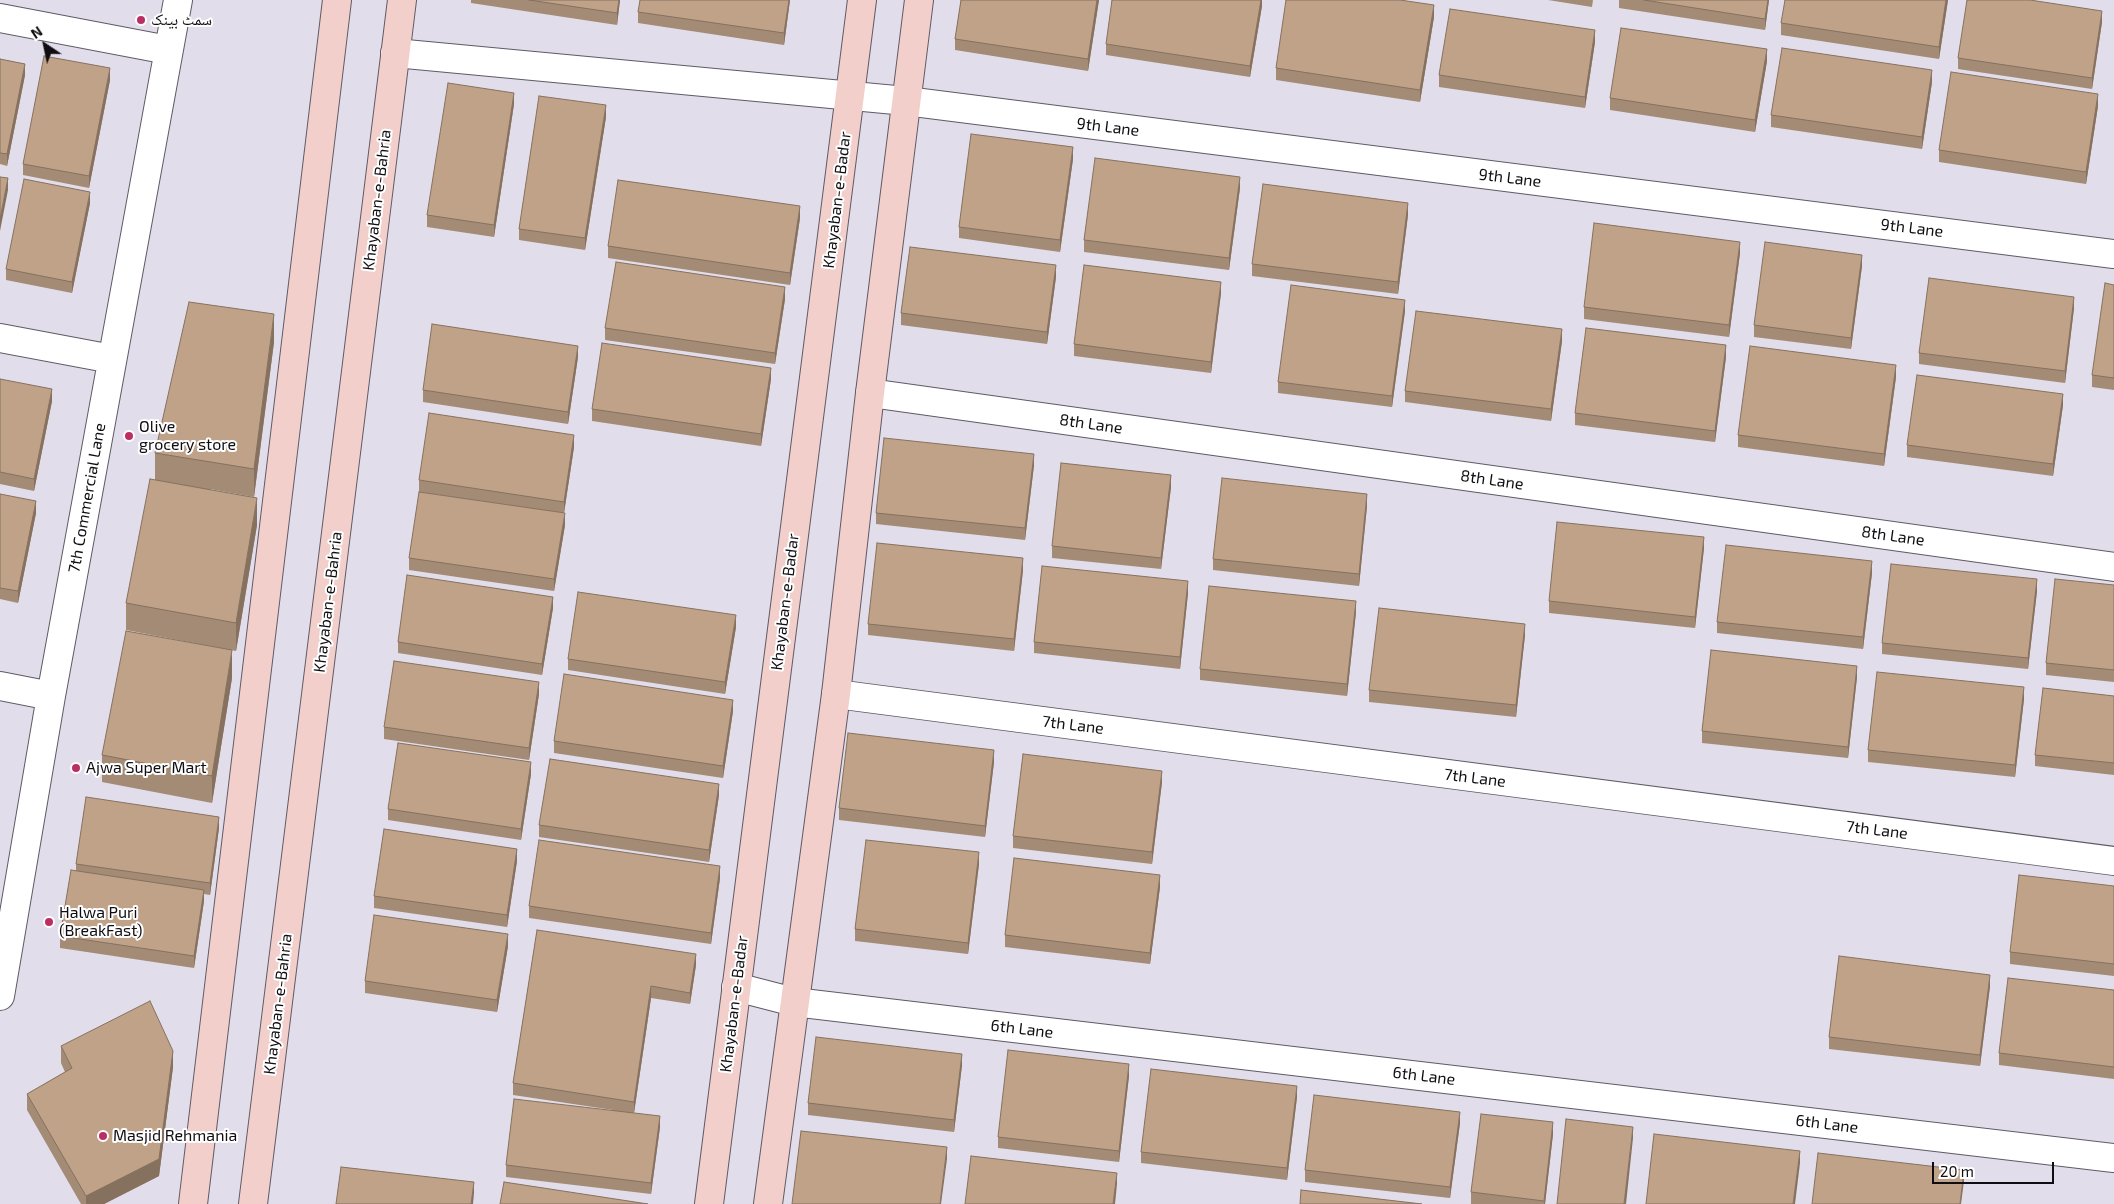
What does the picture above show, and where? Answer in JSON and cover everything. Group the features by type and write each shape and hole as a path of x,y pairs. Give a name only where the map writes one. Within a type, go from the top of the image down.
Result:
{"main road":[{"path":"193,1204 337,0"},
{"name":"Khayaban-e-Bahria","path":"253,1204 402,0"},
{"name":"Khayaban-e-Badar","path":"709,1204 862,0"},
{"path":"768,1204 836,694 870,393 919,0"}],"street":[{"name":"7th Commercial Lane","path":"0,996 51,696 178,0"},
{"path":"0,18 168,50"},
{"name":"9th Lane","path":"395,53 906,101 2114,254"},
{"path":"0,338 112,359"},
{"name":"8th Lane","path":"870,393 2114,567"},
{"path":"0,686 51,696"},
{"name":"7th Lane","path":"836,694 2114,861"},
{"name":"6th Lane","path":"736,987 794,1002 2114,1158"}],"building":[{"path":"529,0 619,0 617,13"},
{"path":"640,0 789,0 784,33 638,12"},
{"path":"961,0 1097,0 1088,59 955,39"},
{"path":"1112,0 1261,0 1250,66 1106,44"},
{"path":"1286,0 1400,0 1434,5 1420,90 1276,68"},
{"path":"1644,0 1768,0 1765,19"},
{"path":"1785,0 1946,0 1939,47 1781,23"},
{"path":"1967,0 2030,0 2102,11 2092,78 1958,58"},
{"path":"1450,9 1595,30 1585,97 1439,75"},
{"path":"1621,28 1767,49 1755,120 1610,98"},
{"path":"1782,48 1932,70 1922,137 1771,115"},
{"path":"44,56 110,68 89,176 23,164"},
{"path":"0,59 25,64 7,154 0,153"},
{"path":"1951,72 2098,94 2086,172 1939,150"},
{"path":"448,83 514,93 494,225 427,215"},
{"path":"539,96 606,105 585,238 519,229"},
{"path":"971,134 1073,147 1060,240 959,227"},
{"path":"1095,158 1240,177 1229,258 1084,240"},
{"path":"0,177 8,178 0,219"},
{"path":"24,179 90,192 72,282 6,269"},
{"path":"618,180 800,206 790,273 608,246"},
{"path":"1263,184 1408,203 1398,282 1252,264"},
{"path":"1594,223 1740,242 1729,325 1584,307"},
{"path":"1765,242 1862,255 1851,338 1754,325"},
{"path":"910,247 1056,265 1047,332 901,313"},
{"path":"616,262 785,287 775,353 605,328"},
{"path":"1084,265 1221,282 1211,362 1074,344"},
{"path":"1929,278 2074,297 2065,371 1919,353"},
{"path":"2105,283 2114,285 2114,378 2092,375"},
{"path":"1291,285 1405,300 1392,396 1278,382"},
{"path":"189,302 274,314 254,469 155,453"},
{"path":"1416,311 1562,329 1551,409 1405,391"},
{"path":"432,324 578,346 568,412 423,390"},
{"path":"1586,328 1726,345 1715,431 1575,413"},
{"path":"602,343 771,368 761,434 592,409"},
{"path":"1750,346 1896,365 1884,454 1738,435"},
{"path":"1917,375 2063,394 2053,464 1907,445"},
{"path":"0,379 52,389 34,479 0,472"},
{"path":"429,413 574,435 564,502 419,480"},
{"path":"884,438 1034,454 1025,528 876,513"},
{"path":"1061,463 1171,475 1161,558 1052,546"},
{"path":"1222,478 1367,494 1359,574 1213,559"},
{"path":"150,479 257,498 236,623 126,603"},
{"path":"419,492 565,513 554,579 409,558"},
{"path":"0,494 36,501 18,591 0,588"},
{"path":"1557,522 1704,537 1695,617 1549,601"},
{"path":"877,543 1023,558 1014,639 868,624"},
{"path":"1726,545 1872,561 1863,637 1717,622"},
{"path":"1891,564 2037,579 2028,658 1882,643"},
{"path":"1042,566 1188,581 1180,657 1034,642"},
{"path":"407,575 553,597 542,664 398,642"},
{"path":"2055,579 2114,585 2114,670 2046,663"},
{"path":"1209,586 1356,601 1347,684 1200,669"},
{"path":"578,592 736,615 725,682 568,659"},
{"path":"1379,608 1525,624 1516,705 1369,690"},
{"path":"126,631 232,650 212,776 102,755"},
{"path":"1711,650 1857,666 1848,747 1702,731"},
{"path":"394,661 539,682 529,748 384,727"},
{"path":"1877,672 2024,687 2015,765 1868,750"},
{"path":"564,674 733,700 723,766 554,741"},
{"path":"2043,688 2114,696 2114,763 2035,755"},
{"path":"848,733 994,750 985,826 839,808"},
{"path":"398,743 531,762 521,829 388,809"},
{"path":"1023,754 1162,771 1152,852 1013,836"},
{"path":"550,759 719,784 709,850 539,825"},
{"path":"86,797 219,817 210,883 76,864"},
{"path":"384,829 517,849 507,915 374,896"},
{"path":"539,840 720,866 711,933 529,906"},
{"path":"866,840 979,852 968,943 855,929"},
{"path":"1014,858 1160,875 1150,953 1005,935"},
{"path":"71,870 204,890 194,956 60,936"},
{"path":"2019,875 2114,886 2114,964 2010,952"},
{"path":"374,915 508,934 497,1000 365,981"},
{"path":"537,930 696,954 690,993 651,986 634,1102 513,1083"},
{"path":"1839,956 1990,975 1980,1055 1829,1037"},
{"path":"2008,978 2114,990 2114,1067 1999,1053"},
{"name":"Masjid Rehmania","path":"150,1001 173,1051 159,1159 86,1196 27,1094 72,1068 61,1046"},
{"path":"816,1037 962,1054 954,1120 808,1103"},
{"path":"1008,1050 1129,1064 1119,1151 998,1137"},
{"path":"1151,1069 1297,1086 1287,1168 1141,1152"},
{"path":"1314,1095 1460,1112 1450,1187 1305,1170"},
{"path":"514,1099 660,1116 651,1183 506,1165"},
{"path":"1481,1114 1553,1122 1544,1201 1471,1192"},
{"path":"1566,1119 1633,1127 1624,1204 1557,1204"},
{"path":"801,1131 947,1147 940,1204 792,1204"},
{"path":"1654,1134 1800,1151 1793,1204 1646,1204"},
{"path":"1818,1153 1964,1170 1960,1204 1812,1204"},
{"path":"971,1156 1117,1173 1113,1204 965,1204"},
{"path":"341,1167 474,1182 471,1204 336,1204"},
{"path":"504,1182 648,1204 500,1204"},
{"path":"1301,1190 1422,1204 1300,1204"}],"place":[{"name":"سمٹ بینک","path":"141,20"},
{"name":"Olive grocery store","path":"129,436"},
{"name":"Ajwa Super Mart","path":"76,768"},
{"name":"Halwa Puri (BreakFast)","path":"49,922"},
{"name":"Masjid Rehmania","path":"103,1136"}]}
